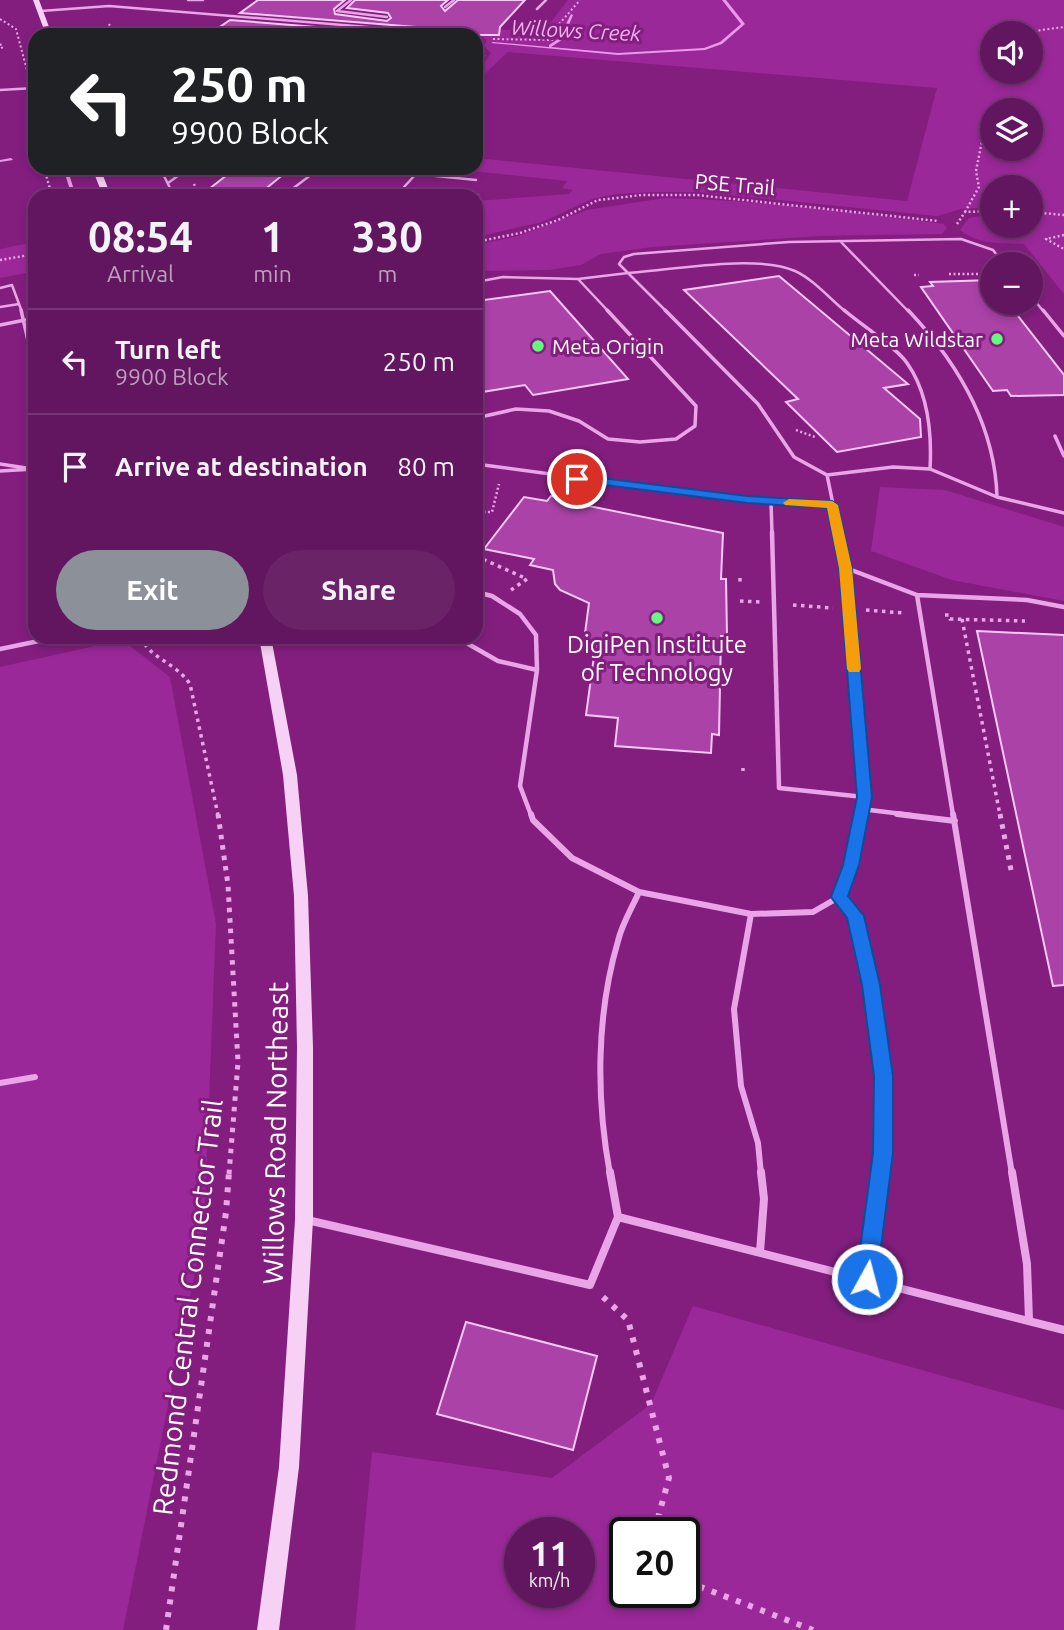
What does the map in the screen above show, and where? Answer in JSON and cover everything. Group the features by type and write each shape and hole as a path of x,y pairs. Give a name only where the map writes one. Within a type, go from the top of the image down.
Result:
{"main road":[{"path":"36,0 47,28"},
{"name":"Willows Road Northeast","path":"266,644 290,775 301,896 305,1047 304,1220 289,1467 268,1630"}],"street":[{"path":"0,90 28,88"}],"lane":[{"path":"188,0 203,0"},
{"path":"351,0 337,11 387,17"},
{"path":"445,7 454,0"},
{"path":"537,9 546,0"},
{"path":"41,11 108,6 380,28"},
{"path":"164,175 171,189"},
{"path":"168,183 179,175"},
{"path":"296,189 312,175"},
{"path":"406,189 404,187 415,175"},
{"path":"426,175 476,180"},
{"path":"995,252 961,239 840,241 634,254 624,257 619,264 758,404 794,457 827,475 893,467 930,469 997,497 1064,513"},
{"path":"840,241 933,336 963,377 997,467 997,497"},
{"path":"483,281 503,278 578,279 762,264 787,267 797,272 906,361 929,411 933,436 930,469"},
{"path":"483,416 516,409 550,411 579,421 608,439 640,442 676,439 695,426 696,406 578,279"},
{"path":"0,288 12,285 28,336"},
{"path":"0,307 19,304"},
{"path":"1043,311 1064,336"},
{"path":"0,325 25,320"},
{"path":"1055,436 1064,456"},
{"path":"0,464 28,467"},
{"path":"483,465 628,486 771,502 832,505"},
{"path":"0,471 28,469"},
{"path":"483,594 492,596 520,614 536,635 537,670 520,786 533,820 572,858 639,892 751,914 813,912 839,897 851,865 864,797 846,568 827,475"},
{"path":"771,502 779,788 864,797"},
{"path":"846,568 917,595 1027,600 1064,607"},
{"path":"917,595 1027,1264 1029,1320"},
{"path":"0,649 28,643"},
{"path":"468,644 498,661 537,670"},
{"path":"861,809 955,821"},
{"path":"304,1220 590,1285 618,1217 601,1125 600,1069 607,989 618,939 639,892"},
{"path":"839,897 855,916 871,985 884,1076 883,1153 867,1279"},
{"path":"751,914 734,1009 741,1086 758,1143 764,1199 760,1252"},
{"path":"0,1083 36,1077"},
{"path":"618,1217 1064,1330"}],"path":[{"path":"483,39 552,40 560,23 580,0"},
{"path":"1,20 16,29 24,64"},
{"path":"1043,30 1064,27"},
{"path":"0,44 3,47 0,49"},
{"path":"965,212 979,187 976,171 980,151"},
{"name":"PSE Trail","path":"483,241 520,233 558,220 598,200 642,195 697,195 957,224 965,212 980,211"},
{"path":"1043,213 1064,215"},
{"path":"1064,235 1046,239 1064,249"},
{"path":"0,260 28,255"},
{"path":"949,274 980,274"},
{"path":"792,428 815,437"},
{"path":"483,512 492,512 499,483"},
{"path":"483,559 527,579"},
{"path":"740,601 756,602"},
{"path":"793,605 827,607"},
{"path":"866,610 909,613"},
{"path":"940,615 949,615 950,619 1025,621"},
{"path":"962,619 1012,875"},
{"name":"Redmond Central Connector Trail","path":"143,644 180,670 190,684 222,832 228,886 237,1062 226,1212 166,1630"},
{"path":"590,1285 628,1320 670,1478 658,1517"},
{"path":"700,1587 813,1630"}],"shaded area":[{"path":"568,0 1064,0 1064,294 1043,268 1043,252 1030,252 1024,244 983,241 960,230 969,218 980,216 980,238 1043,238 1043,175 980,175 980,208 961,209 937,216 699,192 653,192 616,194 592,199 542,222 483,235 483,200 569,194 573,190 562,188 567,181 483,172 483,159 907,201 937,88 508,52 483,75 483,65 491,53 484,46 487,40 483,37 483,32 545,30"},
{"path":"665,198 735,201 944,224 947,228 942,234 821,236 652,247 601,254 581,265 549,270 483,271 483,244 518,236 587,210"},
{"path":"28,243 28,272 0,278 0,249"},
{"path":"880,487 945,490 1064,527 1064,601 952,580 871,551"},
{"path":"104,644 127,644 170,677 216,924 204,1226 123,1630 0,1630 0,667"},
{"path":"693,1306 1064,1410 1064,1630 355,1630 372,1452 552,1478 651,1404"}],"building":[{"path":"258,0 345,0 334,9 335,14 387,21 391,18 388,13 347,8 355,0 448,0 441,6 445,11 458,0 525,0 500,27 499,35 483,35 483,28 428,28 240,13"},
{"path":"230,20 330,28 218,28"},
{"path":"227,175 282,175 266,189 209,189"},
{"path":"779,276 908,384 884,388 920,419 921,437 837,452 786,402 798,399 684,290"},
{"name":"Meta Wildstar","path":"980,280 980,315 1017,315 1064,375 1064,395 1011,396 1007,390 993,391 921,287 933,286 930,282"},
{"name":"Meta Origin","path":"550,291 628,379 533,395 525,385 483,392 483,300"},
{"name":"DigiPen Institute of Technology","path":"551,496 723,533 721,579 726,579 727,636 721,636 719,735 712,734 711,753 615,746 618,718 586,715 596,641 584,641 589,603 560,590 555,584 553,570 530,565 534,559 484,549 524,497 547,501"},
{"path":"977,631 1064,635 1064,985 1053,986"},
{"path":"466,1322 597,1356 573,1450 437,1414"}],"waterway":[{"name":"Willows Creek","path":"493,43 618,54 705,49 721,43 743,24 724,0"},
{"path":"550,46 569,34 564,32 571,15"},
{"name":"Willows Creek","path":"0,161 11,159"},
{"path":"67,175 72,189"}],"slow traffic":[{"path":"789,503 832,505 846,568 854,669"}],"place":[{"name":"Meta Wildstar","path":"997,339"},
{"name":"Meta Origin","path":"538,346"},
{"name":"DigiPen Institute of Technology","path":"657,618"}],"route":[{"path":"577,479 771,502 832,505 846,568 864,797 851,865 839,897 855,916 871,985 884,1076 883,1153 867,1279"}]}
